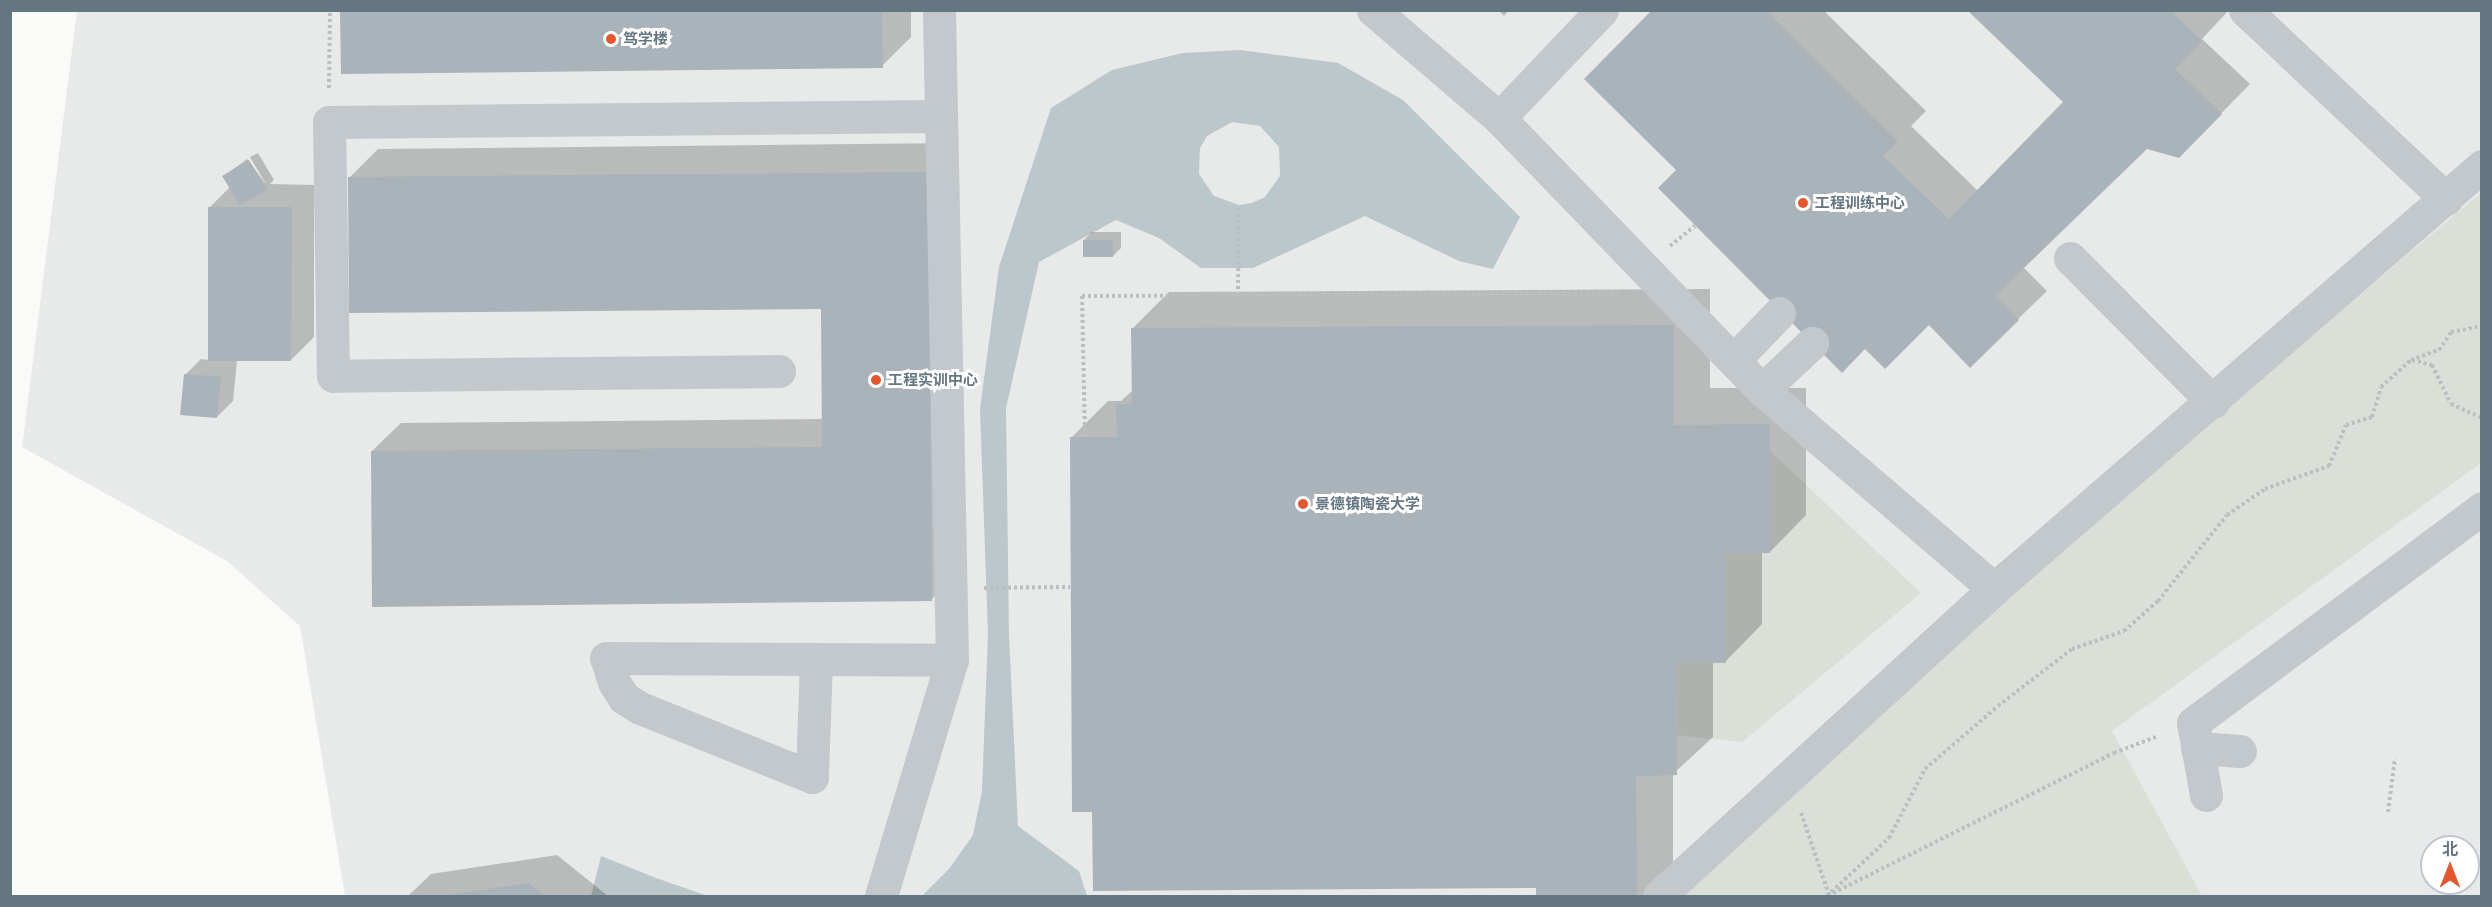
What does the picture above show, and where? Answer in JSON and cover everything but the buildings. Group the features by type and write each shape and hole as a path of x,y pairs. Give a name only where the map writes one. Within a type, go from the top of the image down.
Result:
{"lane":[{"path":"880,897 900,840 952,660 953,588 939,10"},
{"path":"1373,10 1500,118 1762,390 1994,589"},
{"path":"1500,118 1602,10"},
{"path":"2245,10 2445,199"},
{"path":"779,371 333,376 329,122 941,116"},
{"path":"1659,897 1994,589 2213,402 2481,166"},
{"path":"2070,258 2213,402"},
{"path":"1734,360 1779,313"},
{"path":"1762,390 1812,343"},
{"path":"2195,736 2481,508"},
{"path":"816,660 813,777 640,708 624,698 614,682 606,658 952,660"},
{"path":"2195,736 2240,751"},
{"path":"2195,736 2206,795"}],"path":[{"path":"329,122 330,10"},
{"path":"1238,295 1239,205"},
{"path":"1085,437 1082,296 1670,294"},
{"path":"1828,896 1889,838 1925,769 2072,649 2124,631 2158,601 2227,514 2265,489 2329,466 2346,425 2372,417 2381,387 2411,360 2439,350 2451,332 2481,327"},
{"path":"2411,360 2432,364 2451,404 2481,418"},
{"path":"953,588 1070,587"},
{"path":"1828,896 2114,753 2195,736"},
{"path":"2388,812 2395,758"},
{"path":"1788,776 1828,896"}],"shaded area":[{"name":"景德镇陶瓷大学","path":"77,11 2481,11 2481,896 345,896 300,626 227,561 22,447"},
{"path":"1240,50 1338,63 1403,100 1520,217 1493,269 1459,261 1365,216 1253,268 1201,268 1159,238 1116,220 1039,262 1006,408 1009,636 1018,826 1079,871 1087,896 922,896 949,869 973,835 982,791 988,634 980,409 999,267 1051,108 1112,70 1183,53","holes":["1232,122 1260,126 1279,147 1280,176 1265,197 1252,203 1239,205 1214,196 1199,174 1200,148 1207,136"]},
{"path":"2481,193 2481,463 2112,731 2202,896 1683,896 1792,789 2023,577"},
{"path":"1770,451 1921,593 1742,742 1677,735 1676,663 1726,662 1726,553 1770,553"},
{"path":"601,856 656,878 708,896 591,896"}],"place":[{"name":"笃学楼","path":"611,39"},
{"name":"工程训练中心","path":"1803,203"},
{"name":"工程实训中心","path":"876,380"},
{"name":"景德镇陶瓷大学","path":"1303,504"}]}
